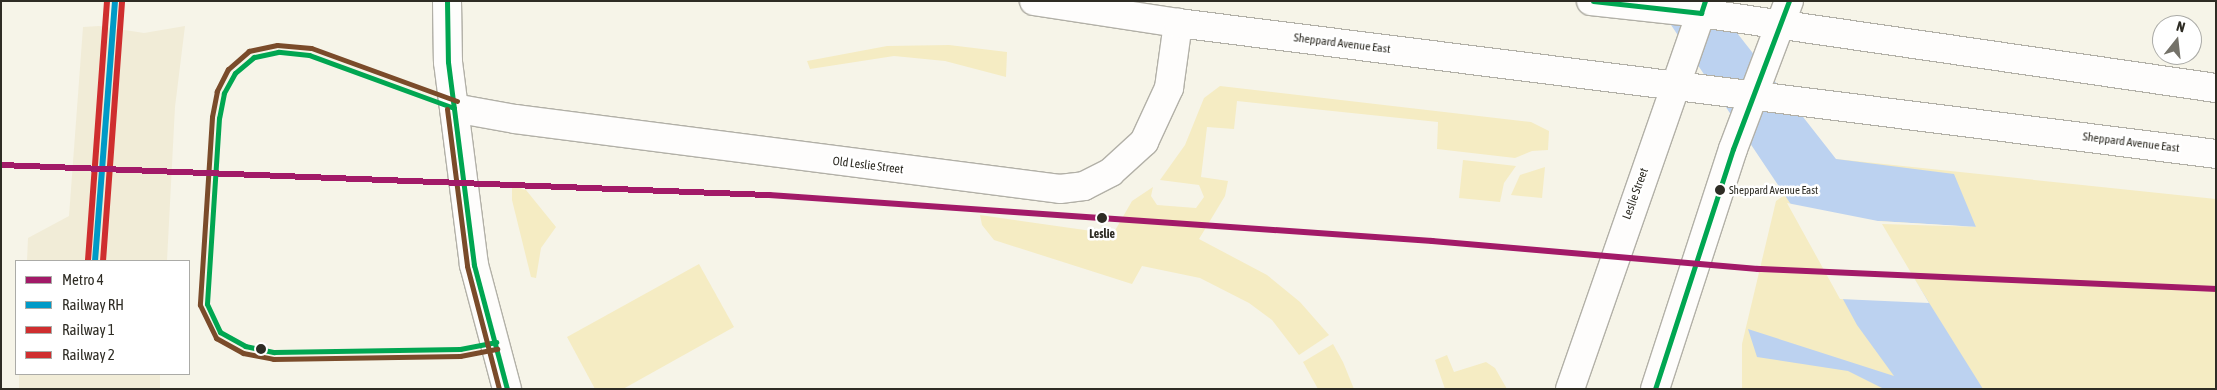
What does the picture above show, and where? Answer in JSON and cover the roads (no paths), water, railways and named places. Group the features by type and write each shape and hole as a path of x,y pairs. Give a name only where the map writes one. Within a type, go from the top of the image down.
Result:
{"main road":[{"path":"447,1 447,36 454,108 474,265 507,389"},
{"name":"Sheppard Avenue East","path":"1034,1 1178,23 2216,154"},
{"path":"1590,1 1703,7 1785,14 2216,88"},
{"name":"Leslie Street","path":"1570,389 1703,7"},
{"path":"1656,389 1752,96 1785,14"},
{"name":"Old Leslie Street","path":"454,108 515,119 1060,189 1084,186 1111,172 1144,142 1168,88 1178,23"}],"water":[{"path":"1655,1 1712,1 1836,159 1954,174 1976,227 1878,221 1983,389 1884,389 1848,371 1757,357 1748,329 1894,376 1857,325 1794,209"}],"metro line":[{"name":"4","path":"1,165 769,195 1432,241 1758,269 2216,289"}],"rail line":[{"name":"2","path":"88,260 107,1"},
{"name":"RH","path":"95,260 115,1"},
{"name":"1","path":"103,260 122,2"}],"place":[{"name":"Sheppard Avenue East","path":"1720,190"},
{"name":"Leslie","path":"1102,218"}]}
